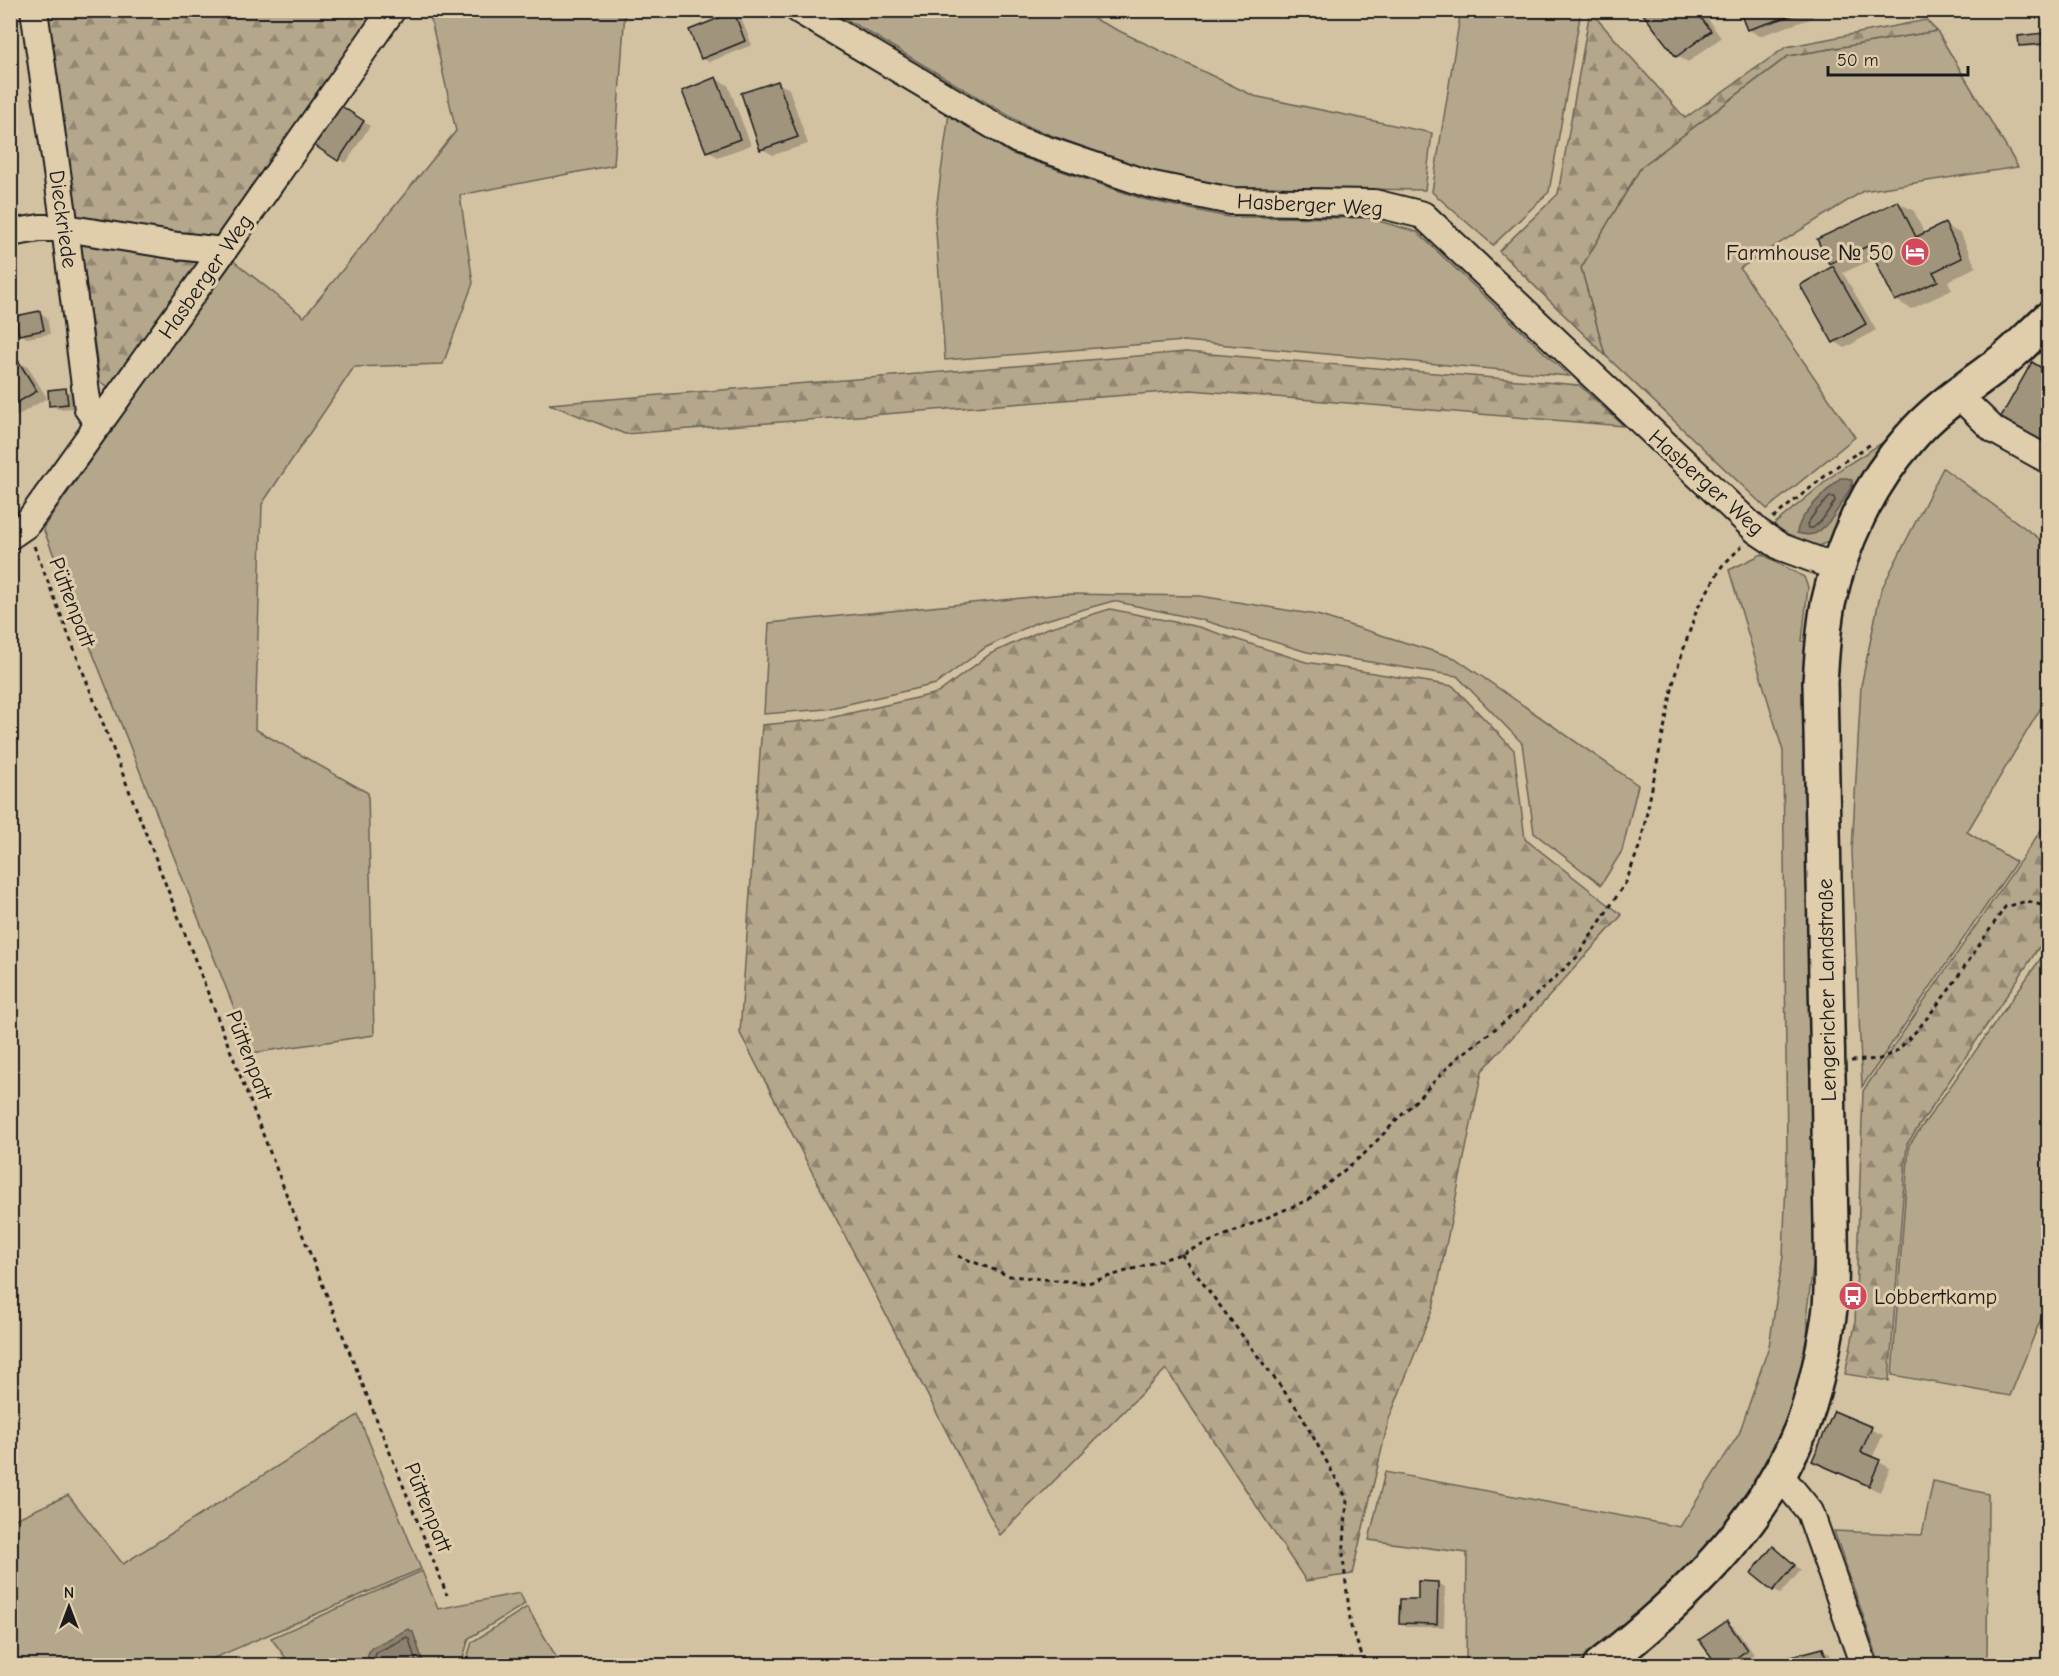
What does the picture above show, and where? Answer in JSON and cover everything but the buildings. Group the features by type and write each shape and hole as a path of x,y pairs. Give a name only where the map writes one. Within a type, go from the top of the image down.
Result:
{"main road":[{"name":"Lengericher Landstraße","path":"1600,1665 1643,1632 1702,1576 1753,1514 1779,1474 1802,1427 1820,1363 1829,1314 1831,1225 1821,682 1823,638 1828,604 1838,568 1853,527 1881,475 1910,437 2049,319"}],"street":[{"name":"Dieckriede","path":"34,10 66,228 88,409 99,425"},
{"name":"Hasberger Weg","path":"18,530 99,425 392,10"},
{"name":"Hasberger Weg","path":"799,10 1018,140 1148,184 1231,201 1374,203 1424,215 1757,531 1781,547 1838,568"},
{"path":"10,233 40,228 66,228 223,251"},
{"path":"1958,395 1994,430 2049,460"},
{"path":"1779,1474 1810,1512 1864,1665"}],"path":[{"name":"Püttenpatt","path":"18,530 447,1595"},
{"path":"958,1256 1010,1276 1088,1283 1181,1254 1308,1200 1364,1154 1455,1059 1522,1008 1578,957 1626,882 1641,842 1675,675 1697,609 1722,566 1757,531"},
{"path":"1846,1061 1880,1059 1898,1050 1949,990 2006,907 2027,901 2049,907"},
{"path":"1181,1254 1299,1411 1347,1499 1343,1558 1351,1627 1366,1665"}],"green space":[{"path":"837,10 1078,11 1254,96 1432,133 1425,190 1237,187 1155,173 1026,126 836,13"},
{"path":"47,11 375,11 122,394 100,382"},
{"path":"429,11 625,11 614,165 460,195 473,283 443,364 354,367 262,504 255,729 368,793 374,1035 252,1053 43,528 231,259 304,317 456,131"},
{"path":"1447,11 1581,11 1549,192 1493,245 1432,192 1460,16"},
{"path":"1590,11 1685,118 1786,47 1926,20 1937,31 1788,56 1641,167 1581,268 1605,355 1499,251 1558,194"},
{"path":"1937,31 2018,167 1863,191 1740,268 1855,437 1767,509 1605,355 1581,268 1641,167 1788,56"},
{"path":"949,113 1010,153 1143,199 1228,217 1368,218 1417,232 1569,376 1184,341 945,360 935,218"},
{"path":"1186,352 1579,385 1624,426 1191,390 625,434 549,404"},
{"path":"1898,433 1832,539 1815,547 1808,547 1793,542 1772,526 1842,468"},
{"path":"1943,468 2048,545 2048,696 1967,832 2016,862 1862,1087 1852,851 1861,686 1881,590"},
{"path":"1762,554 1804,577 1808,587 1802,641 1808,642 1819,1224 1807,1310 1809,1341 1786,1421 1747,1496 1686,1572 1638,1621 1578,1665 1466,1665 1467,1553 1369,1540 1385,1472 1680,1527 1739,1434 1769,1346 1783,1256 1787,1155 1783,751 1729,570"},
{"path":"1063,594 1200,596 1317,615 1455,658 1638,785 1622,851 1601,885 1534,833 1522,743 1457,676 1307,652 1202,620 1113,601 1035,623 985,648 936,684 826,709 764,714 769,623"},
{"path":"1110,609 1199,627 1306,662 1453,686 1514,750 1525,839 1622,915 1482,1071 1433,1308 1389,1419 1352,1574 1306,1581 1166,1369 1000,1535 740,1033 762,725 825,719 938,693 990,654 1045,629"},
{"path":"2048,820 2048,934 1907,1144 1889,1381 1845,1374 1855,1325 1863,1091"},
{"path":"2048,948 2048,1301 2010,1396 1892,1375 1909,1145"},
{"path":"358,1415 421,1569 198,1665 11,1665 11,1521 68,1495 123,1564"},
{"path":"1933,1481 1988,1494 1987,1665 1880,1665 1834,1531 1922,1535"},
{"path":"422,1571 438,1609 520,1593 525,1604 469,1638 461,1665 291,1665 271,1638"},
{"path":"527,1607 561,1665 465,1665 472,1642"}],"water":[{"path":"1840,478 1852,480 1852,486 1832,518 1816,533 1807,535 1797,533 1798,526 1807,511"},
{"path":"408,1629 413,1632 424,1665 367,1665 371,1648"}],"place":[{"name":"Farmhouse № 50","path":"1915,252"},
{"name":"Lobbertkamp","path":"1853,1296"}]}
